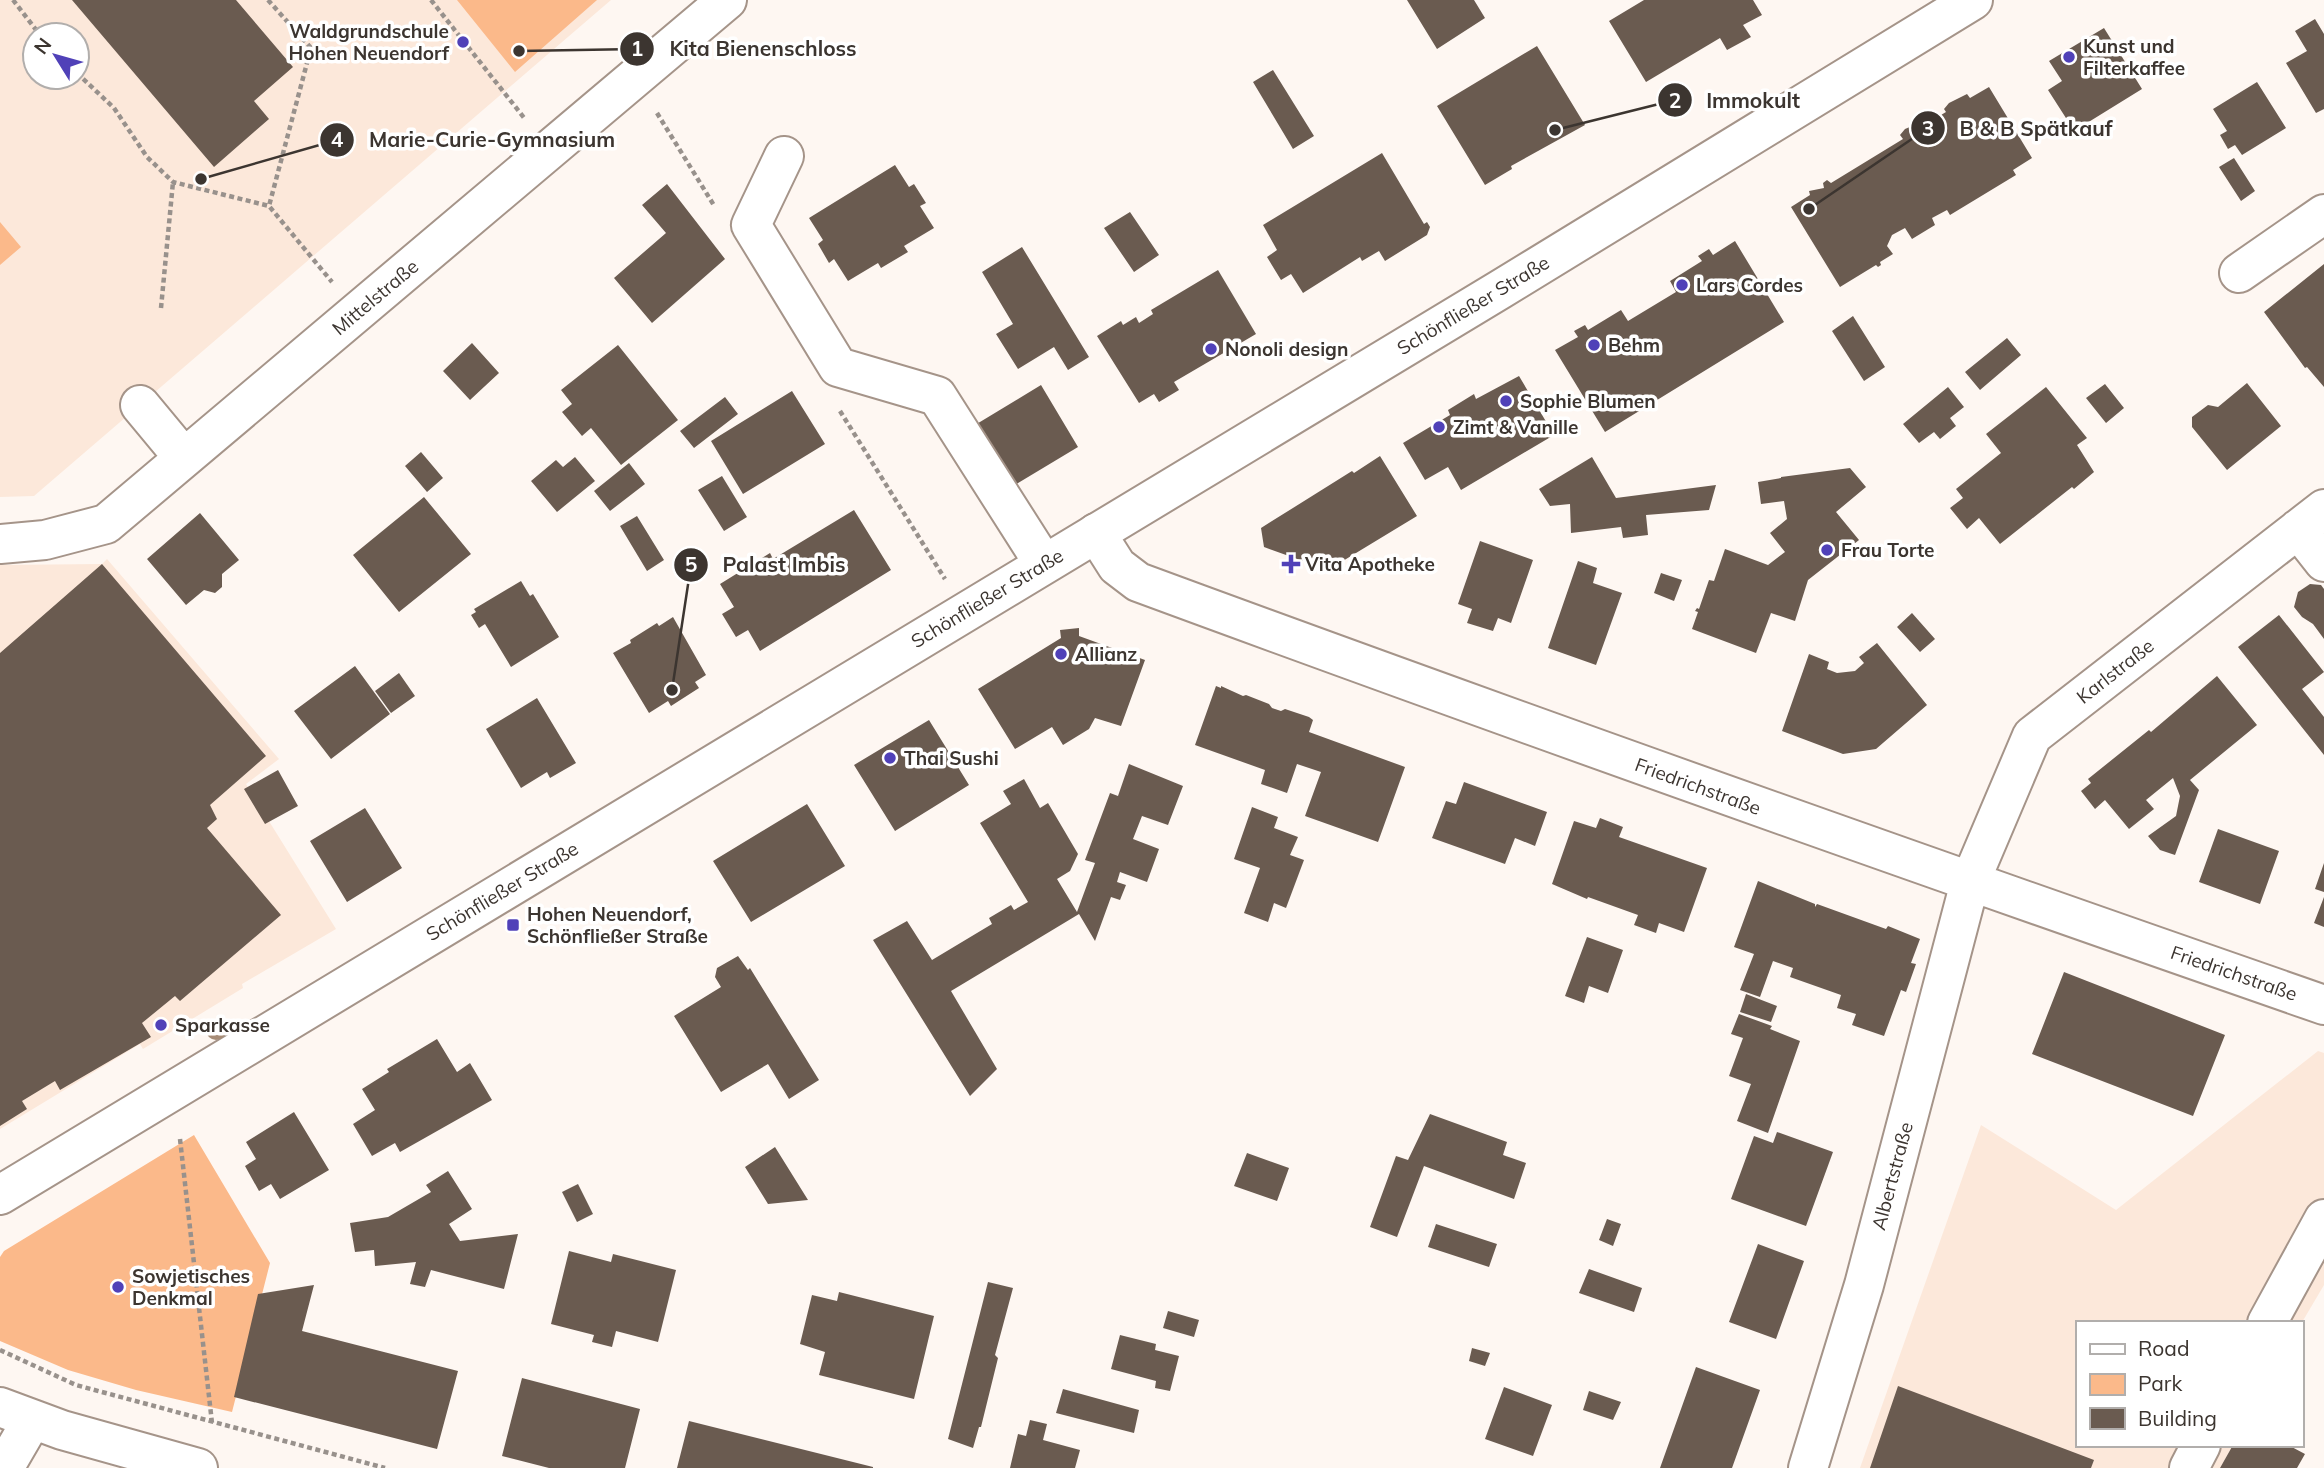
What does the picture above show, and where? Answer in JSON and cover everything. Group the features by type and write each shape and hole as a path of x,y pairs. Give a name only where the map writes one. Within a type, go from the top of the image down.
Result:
{"street":[{"name":"Mittelstraße","path":"0,544 45,540 106,524 727,0"},
{"name":"Schönfließer Straße","path":"0,1195 1501,289 1973,0"},
{"path":"785,156 751,225 838,367 937,396 1044,564"},
{"path":"2239,274 2324,214"},
{"path":"140,404 184,458"},
{"path":"2311,519 2324,562"},
{"name":"Karlstraße","path":"1970,883 2032,736 2311,519"},
{"name":"Friedrichstraße","path":"1096,533 1117,566 1138,582 1970,883 2324,1005"},
{"name":"Albertstraße","path":"1808,1468 1864,1285 1970,883"},
{"path":"2268,1321 2324,1219"},
{"path":"4,1468 16,1414 198,1468"}],"path":[{"path":"13,0 29,21"},
{"path":"268,0 311,48 269,205"},
{"path":"431,0 550,150"},
{"path":"91,86 114,108 147,158 173,181 269,205 358,312"},
{"path":"162,308 173,181"},
{"path":"180,1139 212,1423"},
{"path":"0,1350 76,1385 385,1468"}],"shaded area":[{"path":"0,0 611,0 34,496 0,497"},
{"path":"107,559 279,759 246,784 336,929 242,984 243,988 143,1049 140,1044 0,1129 0,565 102,564"},
{"path":"2318,1051 2324,1053 2324,1285 2303,1321 2076,1321 2076,1447 2232,1447 2220,1468 1860,1468 1981,1125 2116,1210"}],"green space":[{"path":"457,0 597,0 515,72"},
{"path":"0,222 21,247 0,265"},
{"path":"194,1135 270,1263 232,1412 136,1390 68,1370 0,1341 0,1257 4,1251"}],"building":[{"path":"72,0 236,0 293,67 254,101 269,119 214,167"},
{"path":"1407,0 1474,0 1485,18 1437,49"},
{"path":"1644,0 1753,0 1762,15 1743,25 1751,37 1727,50 1720,38 1646,82 1609,21"},
{"path":"2315,19 2324,34 2324,109 2316,113 2286,63 2307,51 2295,31"},
{"path":"2104,28 2142,89 2073,129 2048,90 2062,81 2049,61"},
{"path":"1537,46 1585,125 1511,166 1512,169 1485,185 1437,106"},
{"path":"1273,70 1314,136 1293,149 1253,82"},
{"path":"2257,82 2286,128 2242,155 2235,145 2228,149 2220,135 2227,131 2213,109"},
{"path":"1989,87 2032,158 2013,170 2016,175 1950,215 1947,210 1932,218 1935,225 1912,239 1905,228 1892,235 1887,246 1893,254 1880,262 1878,267 1876,265 1840,287 1791,207 1810,195 1809,191 1824,188 1823,183 1827,180 1831,183 1903,139 1900,135 1905,129 1924,121 1926,124 1946,112 1944,109 1949,103 1967,94 1970,98"},
{"path":"1382,153 1424,224 1427,222 1430,227 1427,235 1385,261 1379,251 1362,261 1360,257 1303,293 1291,274 1281,280 1267,257 1277,250 1263,225"},
{"path":"2234,158 2255,191 2241,201 2219,167"},
{"path":"895,165 909,187 914,184 926,203 920,206 934,228 904,246 908,252 881,268 878,263 848,281 834,259 829,263 818,244 823,240 809,218"},
{"path":"667,184 725,259 652,323 614,278 666,233 642,205"},
{"path":"1130,212 1159,255 1134,272 1104,228"},
{"path":"1735,241 1784,322 1605,432 1555,350 1578,337 1574,331 1585,325 1588,330 1621,310 1628,321 1676,292 1670,281 1702,261 1698,256 1709,249 1713,255"},
{"path":"1022,247 1089,357 1068,370 1054,347 1018,369 996,334 1013,324 982,272"},
{"path":"2324,264 2324,387 2307,367 2305,368 2264,312"},
{"path":"1218,270 1256,334 1174,382 1179,390 1159,402 1154,394 1139,403 1097,336 1121,321 1123,325 1136,317 1139,323 1153,314 1151,310"},
{"path":"1853,316 1885,367 1864,381 1832,331"},
{"path":"2007,338 2021,355 1980,390 1965,372"},
{"path":"472,343 499,373 470,400 443,371"},
{"path":"618,345 678,420 621,465 591,428 582,436 562,412 572,404 561,390"},
{"path":"1519,376 1554,435 1461,490 1448,467 1425,480 1403,443 1450,415 1448,410 1474,394 1476,399"},
{"path":"2247,383 2281,426 2227,470 2192,427 2192,417 2208,405 2218,407"},
{"path":"2105,384 2124,408 2106,423 2086,398"},
{"path":"1041,385 1078,447 1013,486 975,425"},
{"path":"1948,387 1964,407 1950,418 1956,426 1940,439 1934,432 1919,443 1903,424"},
{"path":"2046,387 2087,438 2077,445 2094,472 2000,544 1979,518 1967,529 1950,508 1963,498 1956,489 2001,453 1986,434"},
{"path":"792,391 825,444 743,494 711,441"},
{"path":"725,397 738,414 694,448 680,431"},
{"path":"421,452 443,478 427,492 405,466"},
{"path":"1380,456 1417,516 1328,570 1264,547 1261,528"},
{"path":"575,457 595,481 557,512 531,481 556,460 563,467"},
{"path":"1592,457 1616,498 1716,485 1709,510 1646,515 1648,535 1623,538 1621,527 1571,533 1570,504 1550,506 1539,489"},
{"path":"629,463 645,484 610,511 594,491"},
{"path":"1850,468 1866,487 1836,512 1859,540 1808,580 1795,621 1771,613 1756,653 1692,629 1698,612 1695,611 1699,609 1709,580 1714,581 1725,549 1768,565 1785,552 1770,533 1787,519 1784,501 1761,504 1758,482"},
{"path":"722,476 747,517 724,531 698,490"},
{"path":"424,497 471,554 399,612 353,555"},
{"path":"854,510 891,570 760,651 748,630 736,637 722,614 734,607 720,584 770,553 773,559"},
{"path":"200,513 239,560 222,574 222,587 215,593 204,590 186,605 147,559"},
{"path":"637,516 664,560 647,571 620,526"},
{"path":"1480,541 1533,560 1511,623 1498,618 1493,631 1467,623 1472,609 1458,604"},
{"path":"1578,561 1597,568 1593,583 1622,593 1596,665 1548,648"},
{"path":"102,564 266,756 210,805 217,819 207,828 281,915 180,1001 175,996 142,1023 151,1037 60,1090 55,1081 22,1101 27,1109 0,1126 0,653"},
{"path":"1661,573 1682,580 1674,601 1654,593"},
{"path":"521,581 530,596 533,594 559,637 511,667 485,624 479,628 471,615 476,612 474,609"},
{"path":"2310,584 2321,585 2324,589 2324,639 2313,624 2302,617 2294,607 2298,592"},
{"path":"1912,613 1935,639 1920,652 1897,627"},
{"path":"2279,615 2324,672 2302,689 2324,717 2324,755 2238,647"},
{"path":"673,617 706,675 695,682 699,688 671,706 668,701 649,713 613,653 657,623 659,626"},
{"path":"1079,628 1079,636 1145,660 1121,726 1095,718 1089,729 1063,745 1052,727 1015,749 978,689 1061,638 1060,630"},
{"path":"1877,643 1927,705 1876,749 1843,754 1782,731 1809,654 1829,662 1827,669 1837,673 1855,671 1864,663 1859,657"},
{"path":"355,666 390,714 331,759 294,711"},
{"path":"399,673 415,696 391,713 375,691"},
{"path":"2217,676 2257,725 2190,780 2199,790 2175,855 2160,850 2148,836 2176,816 2180,796 2173,778 2146,800 2154,809 2129,829 2105,800 2095,809 2081,791 2091,783 2088,779 2149,730 2151,732"},
{"path":"1216,686 1246,695 1281,711 1285,709 1309,717 1313,720 1309,732 1405,767 1378,842 1305,816 1321,772 1297,764 1287,793 1261,784 1265,770 1195,745"},
{"path":"537,698 576,763 550,778 547,772 521,788 486,729"},
{"path":"929,720 969,785 895,831 854,765"},
{"path":"1129,764 1183,786 1168,825 1142,816 1133,839 1159,849 1147,882 1120,872 1117,882 1126,885 1120,900 1111,897 1095,941 1079,914 951,991 997,1069 970,1096 873,940 907,921 932,960 992,924 989,918 1011,905 1014,910 1028,902 980,823 1011,804 1003,791 1024,779 1040,808 1048,803 1078,854 1070,871 1057,879 1077,912 1095,863 1085,860 1110,793 1118,796"},
{"path":"278,770 298,806 265,824 244,789"},
{"path":"1464,782 1547,812 1535,846 1515,838 1505,864 1432,838 1446,801 1456,804"},
{"path":"807,804 845,866 751,922 713,861"},
{"path":"1252,807 1278,817 1274,828 1298,837 1290,855 1304,860 1286,908 1274,903 1268,922 1244,913 1260,868 1234,859"},
{"path":"365,808 402,868 347,902 310,841"},
{"path":"1600,818 1623,827 1619,837 1707,868 1684,932 1659,923 1656,933 1634,925 1638,915 1588,897 1587,899 1552,884 1574,821 1596,828"},
{"path":"2218,829 2279,851 2260,904 2199,882"},
{"path":"2324,863 2324,892 2315,889"},
{"path":"1758,881 1815,904 1815,907 1817,904 1920,939 1911,963 1916,964 1906,992 1901,990 1884,1036 1852,1025 1856,1014 1837,1008 1841,995 1790,977 1793,968 1773,961 1760,997 1740,990 1754,954 1734,947"},
{"path":"2324,897 2324,927 2314,923"},
{"path":"1587,937 1623,950 1608,993 1589,986 1584,1003 1565,996"},
{"path":"738,956 748,970 750,968 819,1080 789,1099 768,1064 721,1092 674,1016 721,987 715,977 717,968"},
{"path":"2064,972 2225,1035 2193,1116 2032,1054"},
{"path":"1746,994 1777,1006 1771,1022 1740,1012"},
{"path":"1739,1014 1772,1026 1770,1029 1800,1041 1768,1133 1737,1121 1751,1084 1729,1076 1743,1038 1731,1034"},
{"path":"437,1039 457,1072 470,1063 492,1100 400,1152 395,1143 372,1156 353,1124 375,1110 362,1089 389,1072 387,1069"},
{"path":"294,1112 329,1170 280,1199 271,1184 259,1191 245,1166 256,1159 246,1142"},
{"path":"1430,1114 1507,1142 1503,1155 1526,1163 1514,1199 1424,1166 1397,1237 1370,1227 1396,1156 1408,1160"},
{"path":"1777,1132 1833,1152 1806,1226 1731,1199 1754,1136 1773,1143"},
{"path":"775,1147 808,1200 768,1204 745,1167"},
{"path":"1247,1153 1289,1168 1277,1201 1234,1186"},
{"path":"448,1171 472,1209 449,1224 460,1241 518,1234 504,1289 431,1270 425,1287 410,1284 416,1262 375,1266 374,1250 355,1252 350,1223 388,1217 431,1192 426,1185"},
{"path":"578,1184 593,1214 577,1222 562,1192"},
{"path":"1607,1219 1621,1224 1613,1246 1599,1240"},
{"path":"1436,1224 1497,1244 1489,1267 1428,1247"},
{"path":"1758,1244 1804,1261 1776,1339 1729,1322"},
{"path":"569,1251 611,1262 613,1254 676,1270 658,1342 616,1331 612,1347 592,1342 594,1335 551,1324"},
{"path":"1589,1269 1642,1288 1634,1312 1579,1293"},
{"path":"988,1282 1013,1288 995,1355 998,1358 981,1427 973,1448 948,1439"},
{"path":"314,1285 302,1331 458,1371 437,1449 234,1397 258,1294"},
{"path":"839,1292 934,1316 914,1399 819,1375 825,1352 800,1344 812,1295 837,1301"},
{"path":"1168,1311 1199,1320 1194,1337 1163,1328"},
{"path":"1120,1335 1156,1344 1155,1350 1179,1356 1170,1391 1155,1388 1156,1381 1111,1369"},
{"path":"1472,1348 1490,1353 1485,1366 1469,1361"},
{"path":"1696,1367 1760,1390 1732,1468 1660,1468"},
{"path":"522,1378 640,1409 625,1468 549,1468 502,1456"},
{"path":"1898,1386 2094,1460 2091,1468 1870,1468"},
{"path":"1504,1387 1552,1405 1533,1456 1485,1439"},
{"path":"1063,1389 1139,1410 1134,1433 1056,1413"},
{"path":"1589,1391 1621,1402 1613,1420 1583,1410"},
{"path":"1030,1420 1047,1424 1043,1440 1080,1450 1075,1468 1010,1468 1018,1434 1026,1436"},
{"path":"689,1421 873,1467 873,1468 677,1468"},
{"path":"2232,1447 2292,1447 2305,1454 2297,1468 2220,1468"}],"place":[{"name":"Waldgrundschule Hohen Neuendorf","path":"463,42"},
{"name":"Kita Bienenschloss","path":"519,51"},
{"name":"Kunst und Filterkaffee","path":"2069,57"},
{"name":"Immokult","path":"1555,130"},
{"name":"Marie-Curie-Gymnasium","path":"201,179"},
{"name":"B & B Spätkauf","path":"1809,209"},
{"name":"Lars Cordes","path":"1682,285"},
{"name":"Behm","path":"1594,345"},
{"name":"Nonoli design","path":"1211,349"},
{"name":"Sophie Blumen","path":"1506,401"},
{"name":"Zimt & Vanille","path":"1439,427"},
{"name":"Frau Torte","path":"1827,550"},
{"name":"Vita Apotheke","path":"1291,564"},
{"name":"Allianz","path":"1061,654"},
{"name":"Palast Imbis","path":"672,690"},
{"name":"Thai Sushi","path":"890,758"},
{"name":"Hohen Neuendorf, Schönfließer Straße","path":"513,925"},
{"name":"Sparkasse","path":"161,1025"},
{"name":"Sowjetisches Denkmal","path":"118,1287"}]}
